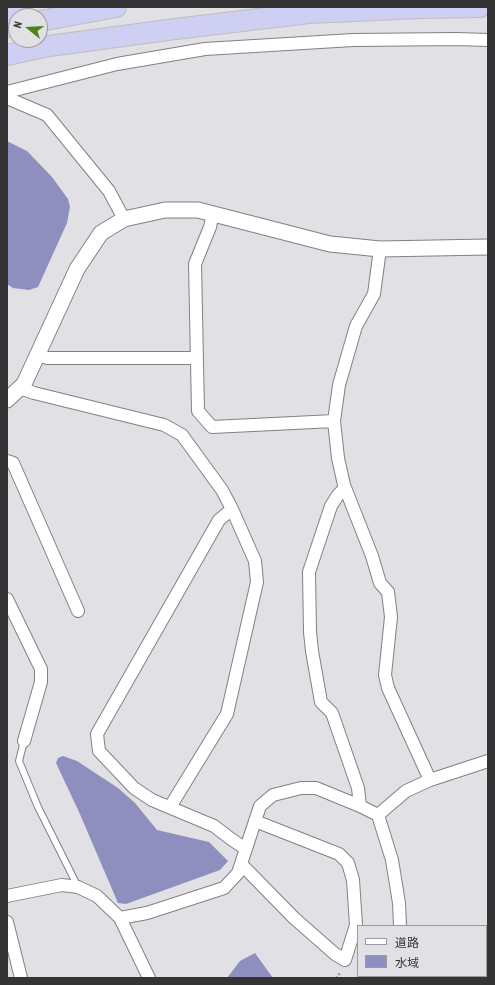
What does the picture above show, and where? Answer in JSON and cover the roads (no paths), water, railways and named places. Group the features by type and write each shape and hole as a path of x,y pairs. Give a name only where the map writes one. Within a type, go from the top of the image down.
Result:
{"highway":[{"path":"7,10 20,7"},
{"path":"48,20 116,7"},
{"path":"7,55 57,45 309,13 480,7"}],"street":[{"path":"7,92 117,64 205,49 353,40 488,40"},
{"path":"7,98 47,115 109,191 124,219"},
{"path":"7,400 24,384 77,269 101,233 124,219 165,210 198,210 330,244 380,250 488,248"},
{"path":"213,214 210,227 195,264 198,411 212,428 334,421"},
{"path":"380,250 374,294 356,326 339,385 334,421 338,458 346,488 372,556 380,583 388,592 391,616 385,675 388,688 430,780"},
{"path":"37,355 47,358 196,358"},
{"path":"20,388 34,393 164,426 182,435 222,490 255,561 257,582 227,714 170,807"},
{"path":"7,461 12,463 78,611"},
{"path":"346,488 338,495 331,506 309,572 310,632 321,702 332,713 358,788 360,806"},
{"path":"232,509 219,520 97,734 99,751 134,788 152,800 214,826 246,849"},
{"path":"7,599 41,669 41,682 24,741"},
{"path":"378,815 406,791 430,780 488,761"},
{"path":"120,918 148,913 224,888 238,873 260,806 273,795 301,788 316,788 378,815 392,860 399,903 400,925"},
{"path":"241,864 294,918 335,954 345,960 356,925 353,880 348,863 339,854 255,821"},
{"path":"7,896 62,885 78,888 97,896 120,918 149,978"},
{"path":"7,922 21,978"}],"lane":[{"path":"24,741 19,761 38,807 78,888"}],"water":[{"path":"7,141 27,151 52,177 68,199 70,207 67,223 38,287 29,290 13,288 7,284"},
{"path":"63,756 77,761 118,788 135,803 157,830 209,842 228,861 220,870 126,904 118,903 56,763 58,758"},
{"path":"255,953 273,978 227,978 240,961"}]}
